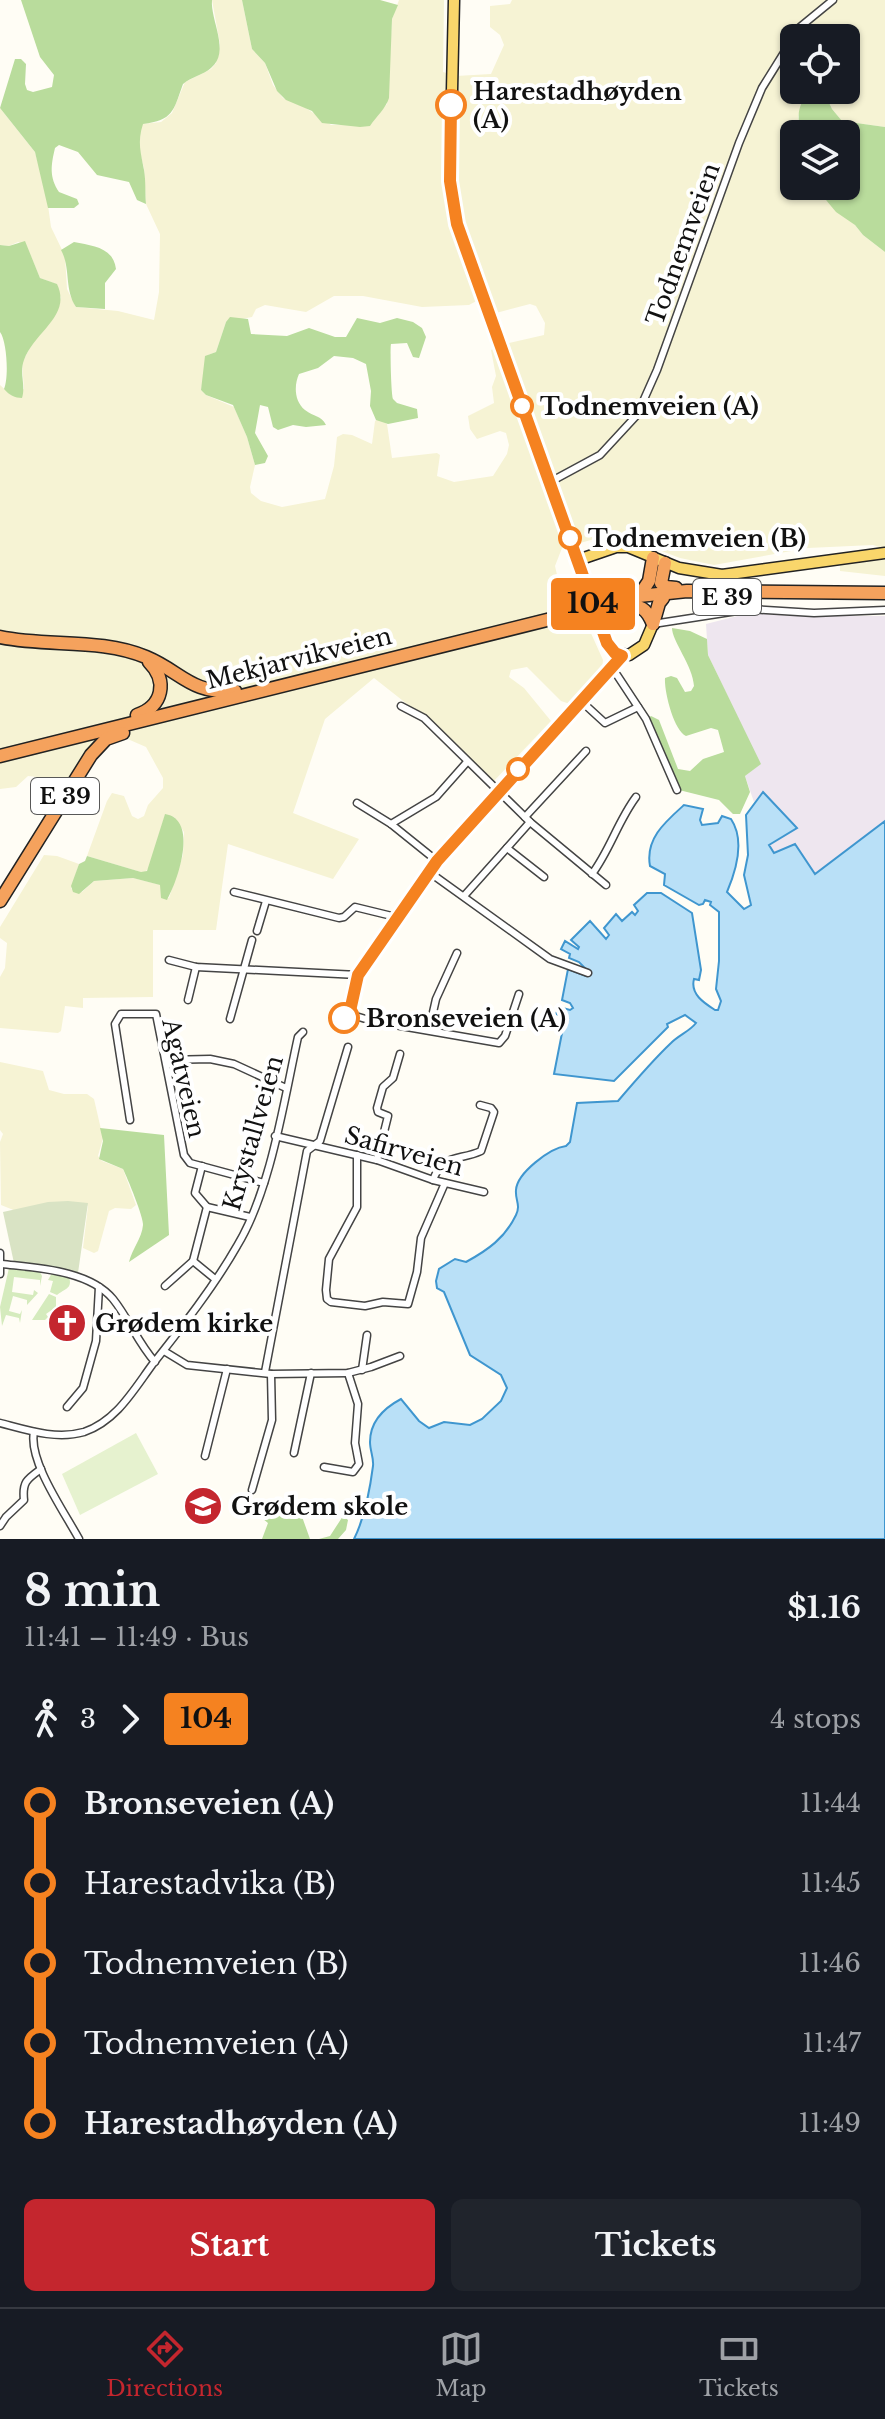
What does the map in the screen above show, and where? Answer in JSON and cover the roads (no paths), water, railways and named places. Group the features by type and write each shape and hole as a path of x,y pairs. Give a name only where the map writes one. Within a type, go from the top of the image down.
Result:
{"highway":[{"name":"E 39","path":"659,561 663,585 687,591"},
{"path":"639,596 659,561"},
{"name":"E 39","path":"662,595 687,591 885,593"},
{"name":"E 39","path":"662,595 761,597 790,593"},
{"name":"E 39","path":"653,624 662,595"},
{"name":"Mekjarvikveien","path":"0,756 639,596 662,595"},
{"name":"Mekjarvikveien","path":"612,604 662,595"},
{"path":"612,604 640,606 648,612 653,624"},
{"name":"E 39","path":"0,640 113,647 152,660 207,690 266,689"},
{"name":"E 39","path":"121,725 151,709 161,692 158,673 136,653"},
{"name":"E 39","path":"2,896 91,755 106,739 129,730 142,720"}],"main road":[{"path":"454,0 450,158 454,209 607,643 618,654 629,655 640,649 653,624"},
{"path":"578,560 616,547 628,547 659,561 707,574 737,575 885,553"}],"street":[{"name":"Todnemveien","path":"550,482 600,455 637,415 657,370 749,116 762,88 800,27 833,0"},
{"path":"653,624 750,609 814,613 885,610"},
{"path":"519,994 505,1036 499,1043 346,1016 358,975 437,861 603,678 618,654"},
{"path":"617,675 646,719 677,790"},
{"path":"581,701 605,723 638,707"},
{"path":"401,706 424,718 527,819 606,885"},
{"path":"464,896 586,751"},
{"path":"391,824 436,797 467,762"},
{"path":"592,874 603,859 622,816 636,797"},
{"path":"357,803 391,824 437,861"},
{"path":"507,848 544,877"},
{"path":"429,872 550,959 588,973"},
{"path":"234,892 339,918 355,907 396,917"},
{"path":"257,931 266,901"},
{"path":"230,1019 252,940"},
{"path":"429,1030 436,999 457,953"},
{"path":"169,960 196,967 358,975"},
{"path":"188,1000 196,967"},
{"name":"Agatveien","path":"130,1120 115,1024 121,1014 156,1014 184,1155 190,1163 264,1183"},
{"name":"Krystallveien","path":"0,1423 34,1432 68,1434 92,1428 117,1411 164,1351 238,1245 264,1183 298,1037 303,1032"},
{"name":"Safirveien","path":"252,1490 272,1420 268,1373 307,1151 320,1141 348,1047"},
{"path":"377,1160 388,1116 378,1112 377,1108 383,1087 393,1078 400,1054"},
{"path":"166,1060 210,1059 234,1064 286,1088"},
{"path":"433,1180 436,1170 445,1161 481,1151 494,1112 480,1105"},
{"name":"Safirveien","path":"275,1136 377,1160 433,1180 484,1192"},
{"path":"357,1155 357,1207 329,1259 326,1290 327,1299 331,1302 365,1306 383,1302 408,1304 417,1272 421,1238 445,1183"},
{"path":"202,1166 195,1193 207,1207 250,1217"},
{"path":"165,1286 193,1261 207,1207"},
{"path":"0,1253 0,1274"},
{"path":"193,1261 215,1279"},
{"path":"2,1264 75,1276 99,1287 112,1298 155,1362"},
{"path":"67,1407 83,1388 96,1341 99,1287"},
{"path":"362,1370 367,1335"},
{"path":"164,1351 187,1365 268,1373 348,1373 400,1356"},
{"path":"205,1456 227,1369"},
{"path":"294,1453 311,1373"},
{"path":"324,1467 353,1472 359,1464 355,1443 358,1404 348,1373"},
{"path":"34,1432 32,1442 41,1469 79,1539"},
{"path":"0,1526 24,1500 22,1486 25,1480 41,1469"}],"water":[{"path":"763,792 797,828 769,845 774,853 795,844 815,874 885,821 885,1539 354,1539 364,1513 372,1475 371,1435 375,1422 384,1411 401,1399 429,1428 444,1422 470,1425 482,1419 501,1401 507,1388 501,1375 470,1355 444,1292 437,1288 439,1269 455,1259 466,1262 495,1243 507,1230 517,1211 518,1183 535,1162 570,1142 577,1103 618,1101 674,1040 696,1023 685,1015 667,1024 668,1027 614,1081 554,1074 562,1033 558,1031 557,1022 567,1022 568,1019 556,1014 559,1007 573,1008 562,1000 568,969 586,976 589,972 561,949 565,941 578,949 571,940 590,921 606,939 609,935 604,928 616,914 622,921 632,912 635,915 638,911 634,905 647,893 661,893 692,913 701,970 699,980 694,979 694,989 702,1001 718,1010 721,1001 716,989 719,912 710,905 711,902 705,900 699,905 664,885 665,874 650,866 649,856 654,839 684,805 703,809 702,825 718,823 722,816 731,819 738,836 738,846 736,865 727,892 744,909 751,905 744,875 748,855 746,815"}],"place":[{"name":"Harestadhøyden (A)","path":"451,105"},
{"name":"Todnemveien (A)","path":"522,406"},
{"name":"Todnemveien (B)","path":"570,538"},
{"name":"Bronseveien (A)","path":"344,1018"},
{"name":"Grødem kirke","path":"67,1323"},
{"name":"Grødem skole","path":"203,1506"}]}
